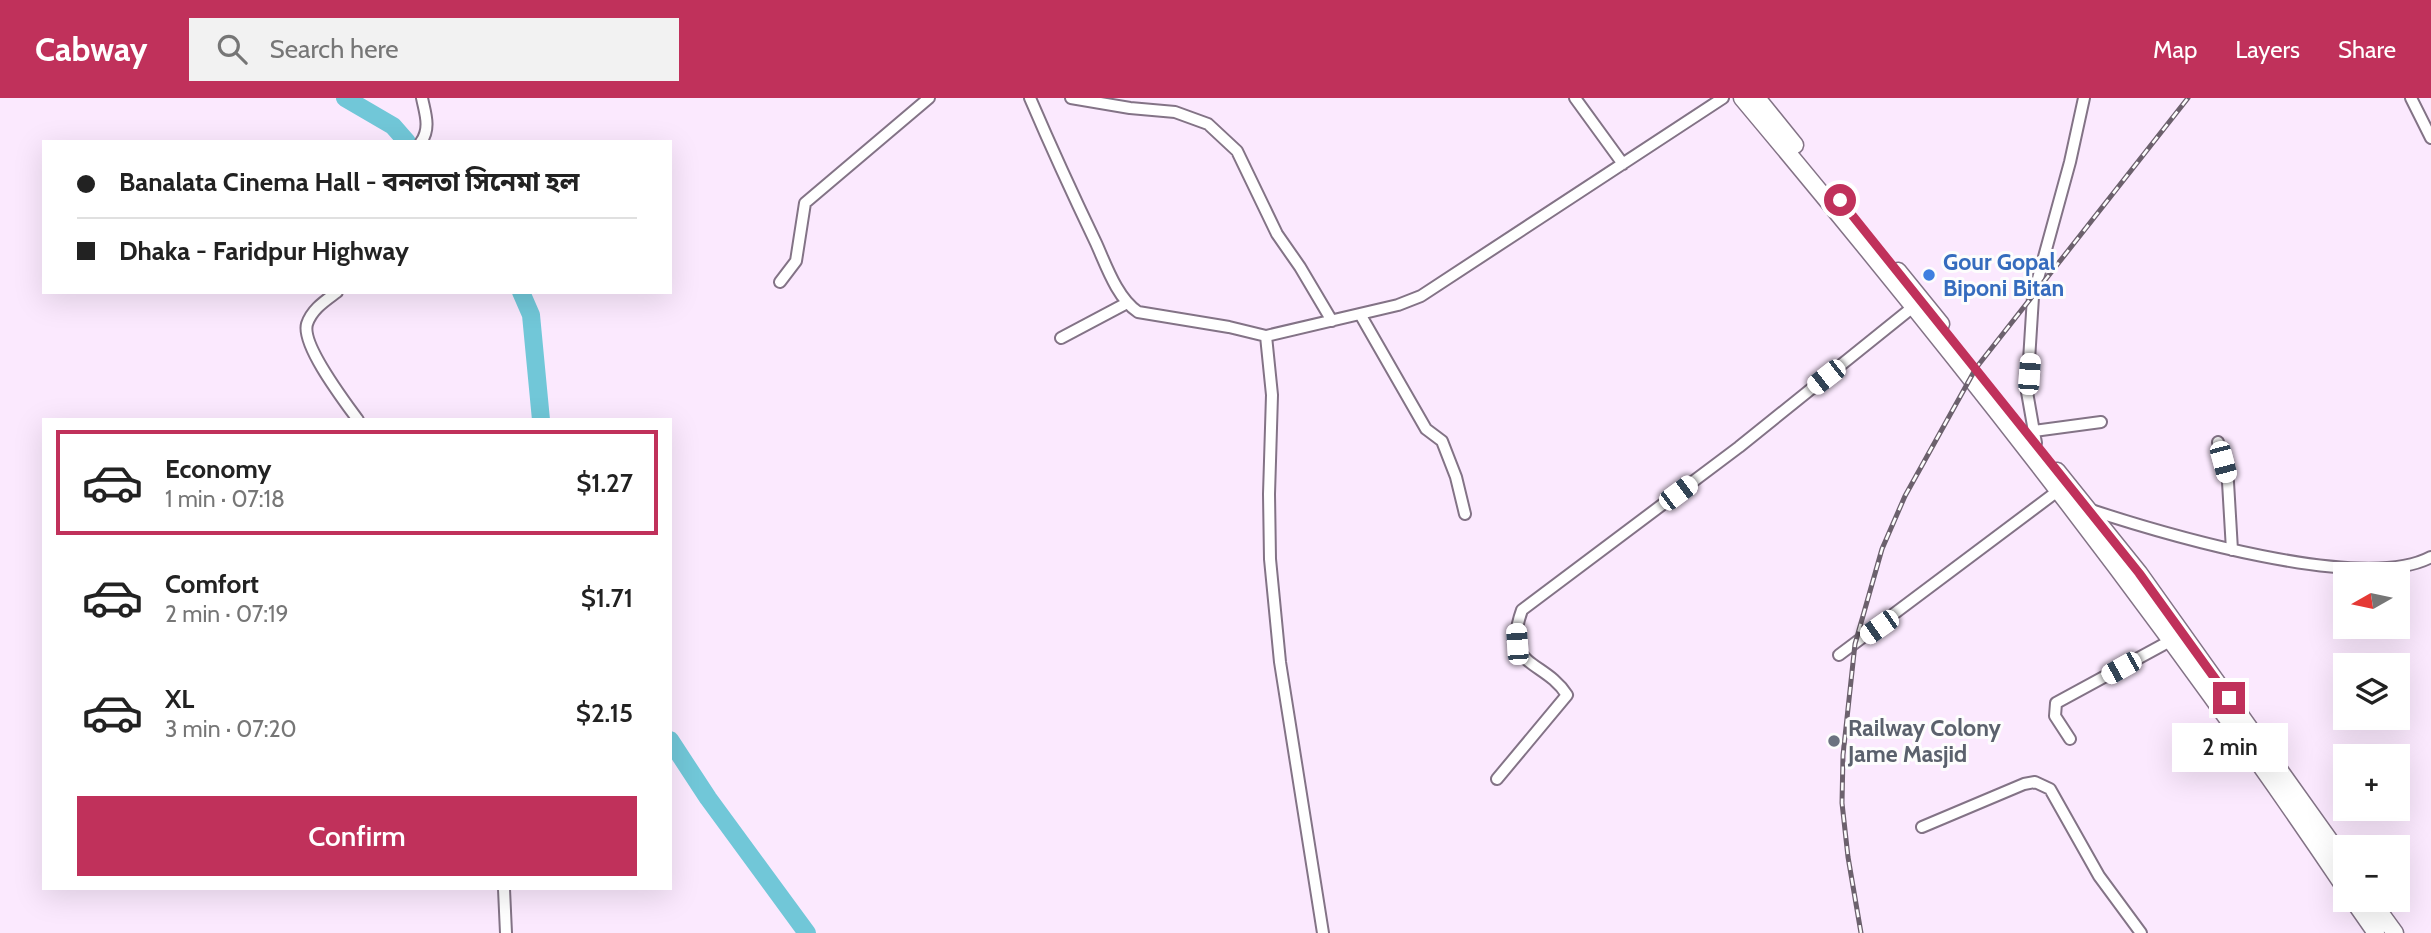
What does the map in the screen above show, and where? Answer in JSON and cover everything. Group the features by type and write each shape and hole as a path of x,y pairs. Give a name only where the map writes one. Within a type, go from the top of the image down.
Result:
{"highway":[{"path":"1742,98 1804,164 2035,437 2170,641 2191,657 2333,870"},
{"path":"1757,98 1913,307 2059,490 2083,512 2333,846"},
{"path":"2361,912 2375,933"},
{"path":"2380,912 2395,933"}],"street":[{"path":"422,98 426,119 423,139"},
{"path":"780,282 796,261 805,203 929,98"},
{"path":"1030,98 1068,186 1127,303 1138,312 1266,336 1398,305 1421,296 1723,98"},
{"path":"1071,98 1117,106 1175,111 1208,124 1237,151 1277,234 1332,321"},
{"path":"1575,98 1622,164"},
{"path":"2084,98 2070,162 2033,297 2027,392 2035,437 2101,422"},
{"path":"2410,98 2428,125 2431,138"},
{"path":"335,294 316,309 306,326 308,343 357,418"},
{"path":"1061,338 1127,303"},
{"path":"1497,779 1567,695 1522,655 1517,644 1516,628 1522,610 1739,447 1913,307"},
{"path":"1360,314 1426,429 1442,441 1456,477 1465,514"},
{"path":"1266,336 1272,395 1270,559 1280,662 1323,933"},
{"path":"2218,442 2228,482 2232,550"},
{"path":"1839,655 2059,490"},
{"path":"2083,512 2232,550 2328,566 2397,568 2431,557"},
{"path":"2070,739 2055,716 2056,703 2170,641"},
{"path":"1922,827 2024,784 2043,784 2049,789 2099,876 2141,933"},
{"path":"504,890 506,933"}],"waterway":[{"path":"345,98 393,126 405,140"},
{"path":"522,294 531,315 541,418"},
{"path":"672,743 708,798 807,933"}],"railway":[{"path":"1861,933 1842,803 1843,755 1855,644 1882,549 1905,496 1976,368 2188,98"}],"place":[{"name":"Gour Gopal Biponi Bitan","path":"1929,275"},
{"name":"Railway Colony Jame Masjid","path":"1834,741"}],"route":[{"path":"1840,200 2139,573 2229,698"}]}
